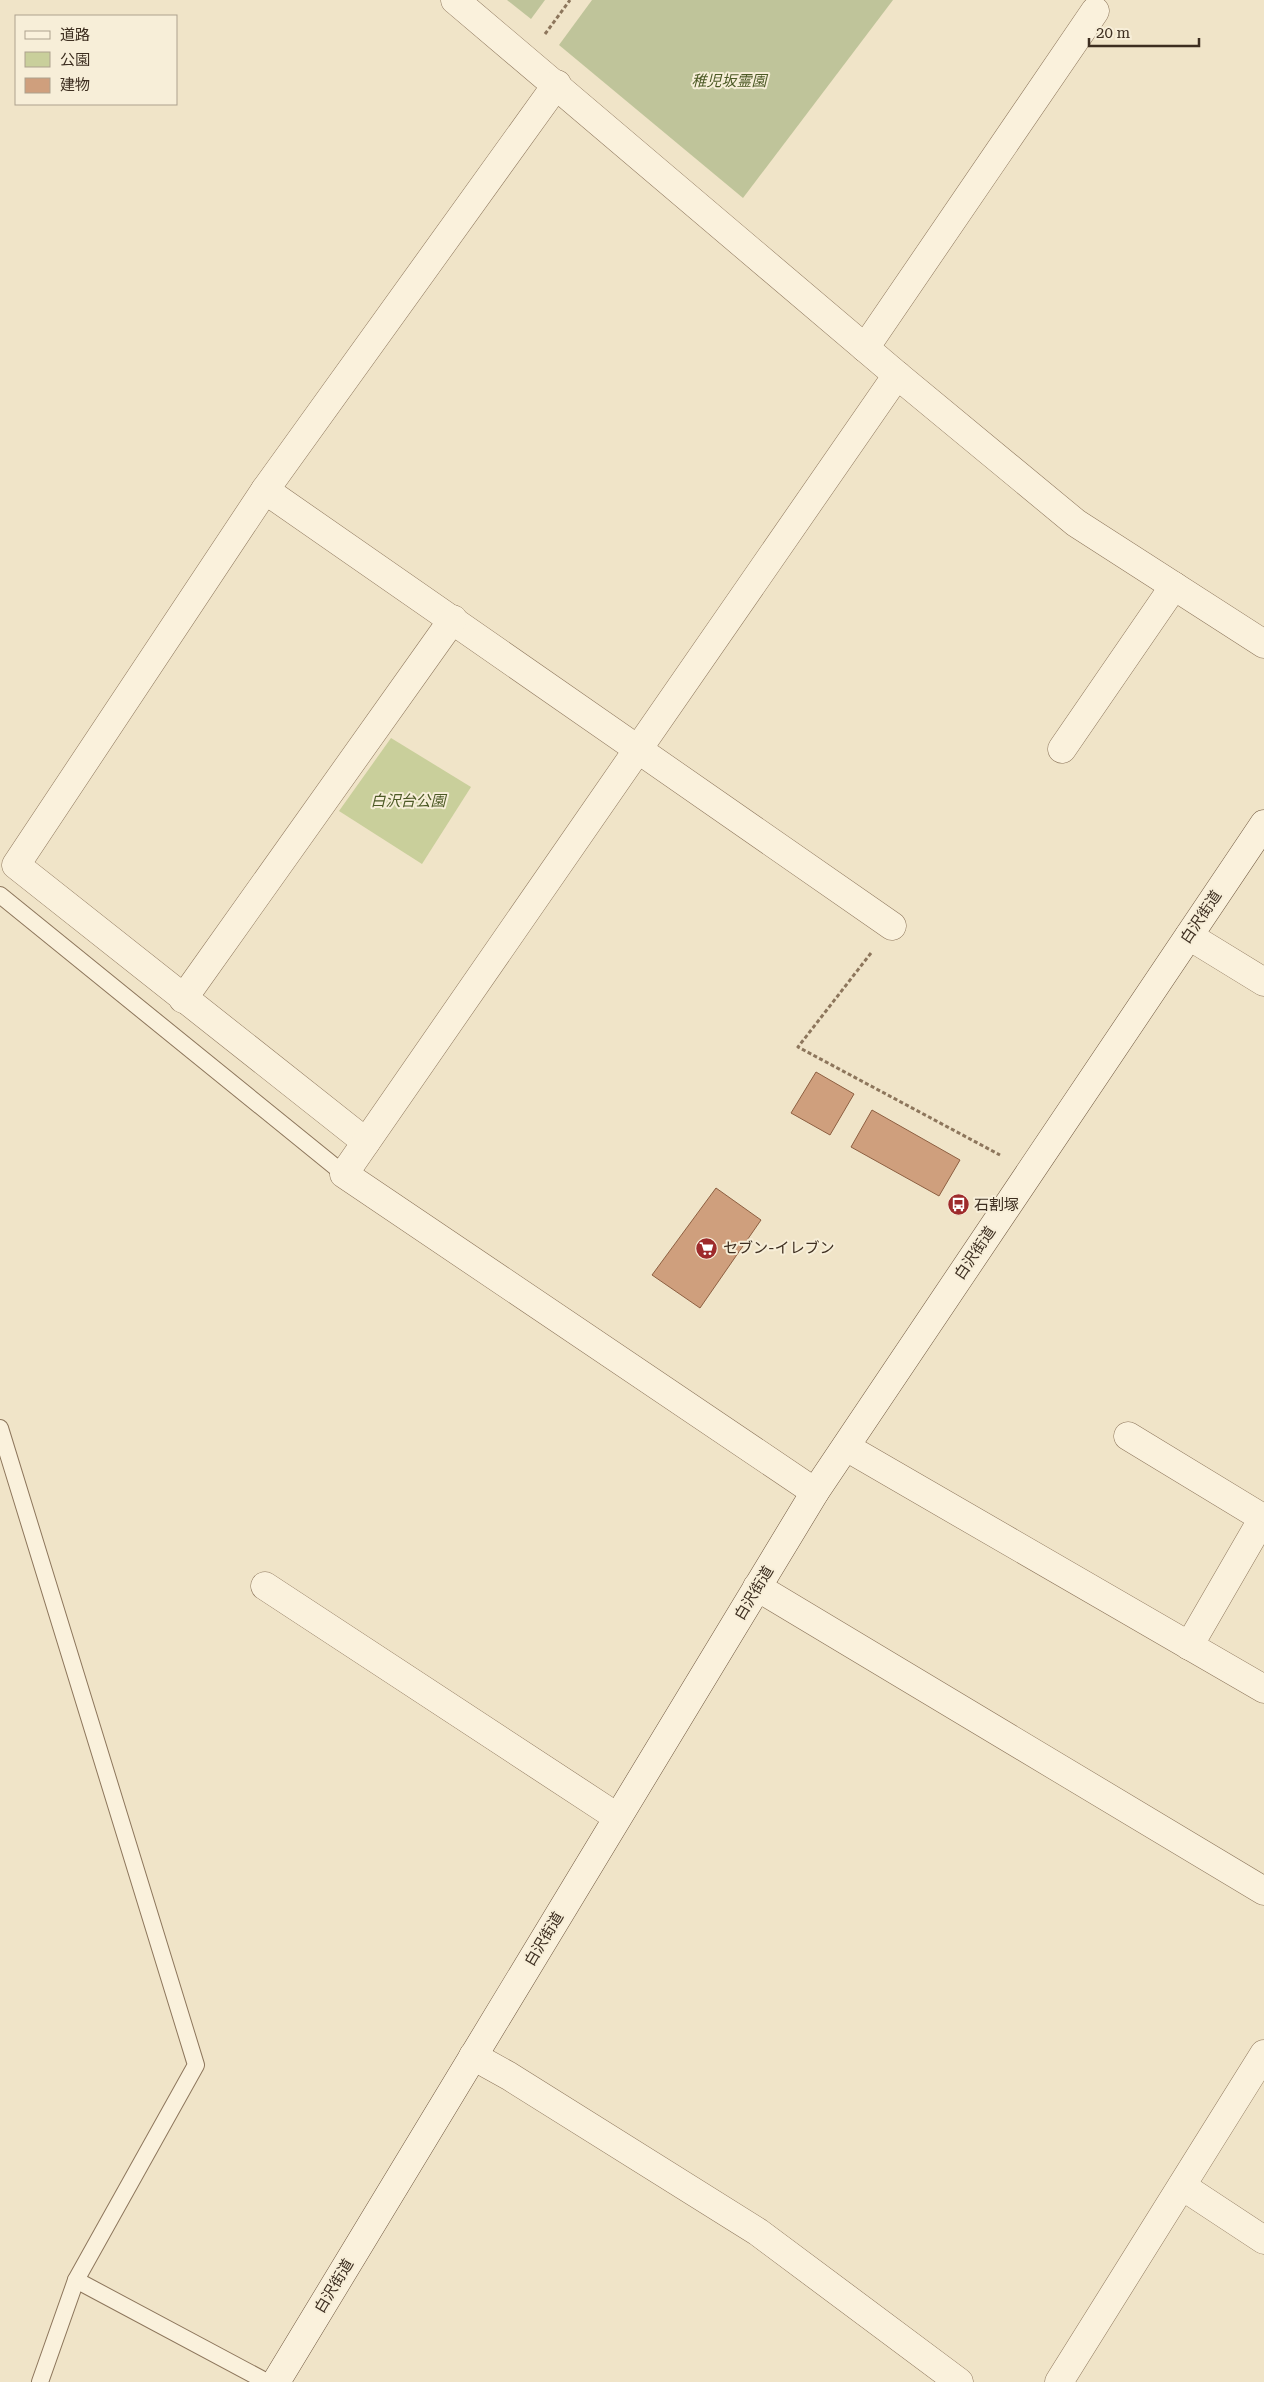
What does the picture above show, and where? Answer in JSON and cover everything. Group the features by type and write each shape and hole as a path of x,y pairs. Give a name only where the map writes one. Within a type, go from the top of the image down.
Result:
{"street":[{"path":"455,0 557,84 897,375 1076,523 1264,644"},
{"path":"865,348 1095,11"},
{"path":"366,1142 16,865 265,490 557,84"},
{"path":"815,1492 344,1174 897,375"},
{"path":"265,490 892,926"},
{"path":"1062,749 1174,586"},
{"path":"183,998 453,619"},
{"name":"白沢街道","path":"276,2382 815,1492 1264,824"},
{"path":"1189,936 1264,982"},
{"path":"1128,1436 1262,1518 1189,1646"},
{"path":"846,1447 1264,1690"},
{"path":"265,1586 617,1818"},
{"path":"757,1587 1264,1891"},
{"path":"1059,2382 1264,2054"},
{"path":"473,2056 509,2076 758,2232 958,2382"},
{"path":"1182,2186 1264,2240"}],"lane":[{"path":"0,895 344,1174"},
{"path":"0,1428 196,2065 76,2280 40,2382"},
{"path":"76,2280 267,2382"}],"path":[{"path":"527,59 570,0"},
{"path":"892,926 798,1047 1029,1172"}],"green space":[{"path":"507,0 545,0 531,19"},
{"name":"稚児坂霊園","path":"592,0 893,0 743,198 559,45"},
{"name":"白沢台公園","path":"391,738 471,787 422,864 339,811"}],"building":[{"path":"816,1072 854,1094 830,1135 791,1113"},
{"path":"872,1110 960,1160 939,1196 851,1147"},
{"name":"セブン-イレブン","path":"716,1188 761,1220 700,1308 652,1275"}],"place":[{"name":"石割塚","path":"958,1205"},
{"name":"セブン-イレブン","path":"707,1248"}]}
